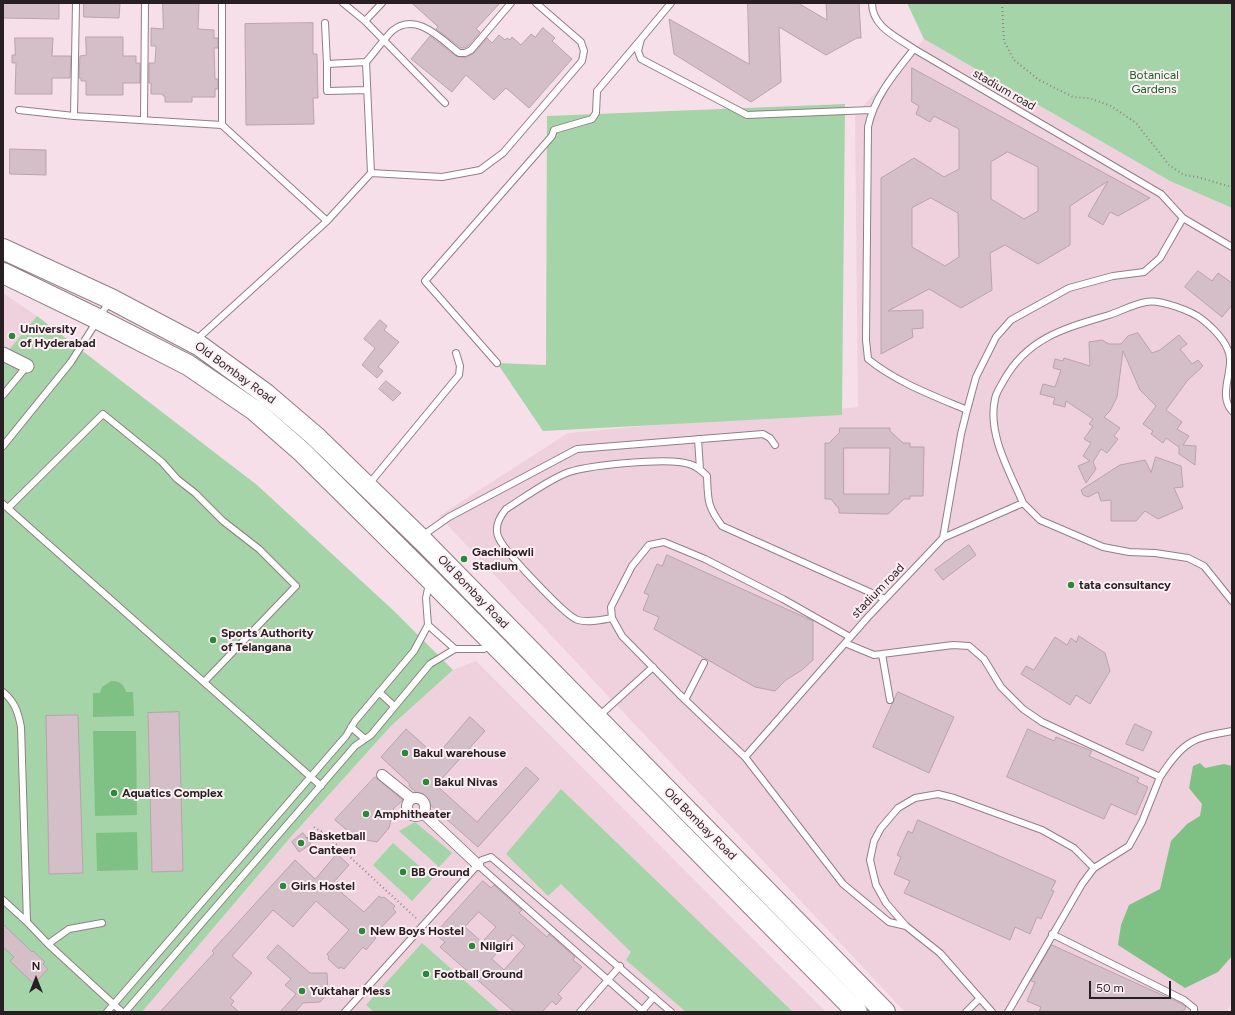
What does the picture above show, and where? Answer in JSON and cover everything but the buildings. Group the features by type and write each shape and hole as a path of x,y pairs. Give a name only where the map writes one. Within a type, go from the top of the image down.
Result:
{"main road":[{"name":"Old Bombay Road","path":"3,249 111,299 194,342 266,394 315,436 477,596 885,1012"},
{"name":"Old Bombay Road","path":"3,273 188,365 254,410 301,451 430,579 857,1012"},
{"path":"461,610 477,596"}],"street":[{"path":"3,354 27,366"},
{"path":"382,775 412,799 418,799 423,802 424,808 422,813 478,865"}],"lane":[{"path":"74,116 76,3"},
{"path":"144,120 145,3"},
{"path":"222,3 222,125"},
{"path":"343,3 365,21 445,103"},
{"path":"365,21 382,3"},
{"path":"194,342 327,221 371,173 366,62 392,32 404,25 416,24 425,26 459,53 465,53 471,50 511,3"},
{"path":"371,173 442,177 480,170 503,153 582,61 584,51 581,42 536,3"},
{"path":"496,363 425,281 552,136 554,130 592,120 596,113 597,91 671,3"},
{"name":"stadium road","path":"872,3 872,13 880,26 914,49 1161,194 1183,218 1232,247"},
{"path":"325,23 327,92 367,90"},
{"path":"641,39 638,51 641,59 747,115 871,110"},
{"path":"914,49 892,77 871,110 868,127 868,359 880,369 933,396 967,410"},
{"path":"326,64 366,62"},
{"path":"19,110 74,116 222,125 327,221"},
{"path":"943,538 961,434 967,410 976,377 996,337 1011,320 1069,288 1112,276 1144,272 1160,258 1183,218"},
{"path":"3,446 71,362 111,299"},
{"path":"1232,411 1228,407 1225,385 1230,359 1228,349 1222,339 1203,320 1183,308 1147,301 1058,331 1034,345 1009,372 995,397 993,411 996,433 1003,458 1023,502 1040,520 1103,547 1129,552 1156,553 1188,558 1204,566 1232,601"},
{"path":"366,486 459,375 460,366 456,353"},
{"path":"3,395 27,366"},
{"path":"204,682 296,586 259,549 223,521 195,493 177,479 162,462 103,414 6,506 204,682 311,777 321,786"},
{"path":"419,538 449,517 577,449 763,434 770,438 775,445"},
{"path":"698,439 700,469"},
{"path":"612,618 592,621 577,620 565,611 542,588 501,542 496,529 500,517 506,508 565,474 617,465 665,461 689,464 700,469 707,476 711,511 722,526 885,599"},
{"path":"943,538 1023,502"},
{"name":"stadium road","path":"745,757 850,637 943,538"},
{"path":"850,637 783,599 705,559 664,542 649,545 632,566 611,606 612,618 622,636 685,700 745,757 843,884 889,922 906,926"},
{"path":"108,1012 346,736 379,692 414,651 428,625 426,598 430,579"},
{"path":"428,625 455,649"},
{"path":"3,900 48,944 123,1012 356,746 371,734 430,664 455,649 484,649 492,642"},
{"path":"845,643 874,655 953,645 969,646 984,659 1001,687 1023,709 1042,722 1160,777"},
{"path":"882,654 890,700"},
{"path":"685,700 704,662"},
{"path":"596,718 653,667"},
{"path":"3,692 10,698 18,709 21,727 27,922"},
{"path":"379,692 394,706"},
{"path":"352,727 365,739"},
{"path":"1008,1012 1074,895 1094,868 1129,846 1142,822 1160,777 1184,745 1208,735 1232,731"},
{"path":"992,1012 940,953 906,926 886,903 876,886 870,860 874,841 881,828 898,808 915,798 938,794 1001,814 1042,830 1074,848 1094,868"},
{"path":"345,1012 482,860 491,857 620,966 671,1012"},
{"path":"478,865 642,1012 654,997"},
{"path":"48,944 69,929 102,923"},
{"path":"1052,934 1184,1000 1194,1008 1194,1012"},
{"path":"580,1012 620,966"},
{"path":"966,1012 980,998"}],"path":[{"path":"1002,3 1004,41 1014,60 1039,80 1073,96 1089,98 1112,106 1136,122 1169,165 1184,175 1197,177 1232,187"},
{"path":"314,827 324,834 424,925"},
{"path":"307,838 324,834"}],"shaded area":[{"path":"924,39 1170,181 1232,208 1232,1001 1227,1012 905,1012 439,516 568,433 858,407 855,115"},
{"name":"University of Hyderabad","path":"3,293 37,316 3,357"},
{"path":"476,661 826,1012 142,1012 289,839 391,726 453,670"},
{"path":"111,681 121,684 126,692 133,692 134,716 93,717 93,693 100,693 102,687"},
{"path":"93,731 136,731 137,815 95,816"},
{"path":"1200,763 1205,768 1224,764 1232,766 1232,956 1218,972 1185,988 1118,945 1121,925 1129,905 1160,889 1171,841 1187,824 1200,816 1202,804 1189,788 1193,766"},
{"path":"137,832 138,870 97,871 96,833"}],"green space":[{"name":"Botanical Gardens","path":"907,3 1232,3 1232,208 1170,181 924,39"},
{"path":"845,104 842,415 543,431 497,363 546,365 547,116"},
{"name":"Sports Authority of Telangana","path":"37,316 257,485 394,611 453,670 391,726 289,839 142,1012 3,1012 3,357"},
{"path":"561,789 793,1012 686,1012 626,960 631,952 561,884 548,896 506,854"},
{"path":"415,822 452,853 439,867 399,831"},
{"name":"BB Ground","path":"393,843 433,878 412,901 373,865"},
{"name":"Football Ground","path":"422,943 500,1012 374,1012 366,1005"}],"place":[{"name":"University of Hyderabad","path":"12,336"},
{"name":"Gachibowli Stadium","path":"464,559"},
{"name":"tata consultancy","path":"1071,585"},
{"name":"Sports Authority of Telangana","path":"213,640"},
{"name":"Bakul warehouse","path":"405,753"},
{"name":"Bakul Nivas","path":"426,782"},
{"name":"Aquatics Complex","path":"114,793"},
{"name":"Amphitheater","path":"366,814"},
{"name":"Basketball Canteen","path":"301,843"},
{"name":"BB Ground","path":"403,872"},
{"name":"Girls Hostel","path":"283,886"},
{"name":"New Boys Hostel","path":"362,931"},
{"name":"Nilgiri","path":"472,946"},
{"name":"Football Ground","path":"426,974"},
{"name":"Yuktahar Mess","path":"302,991"}]}
